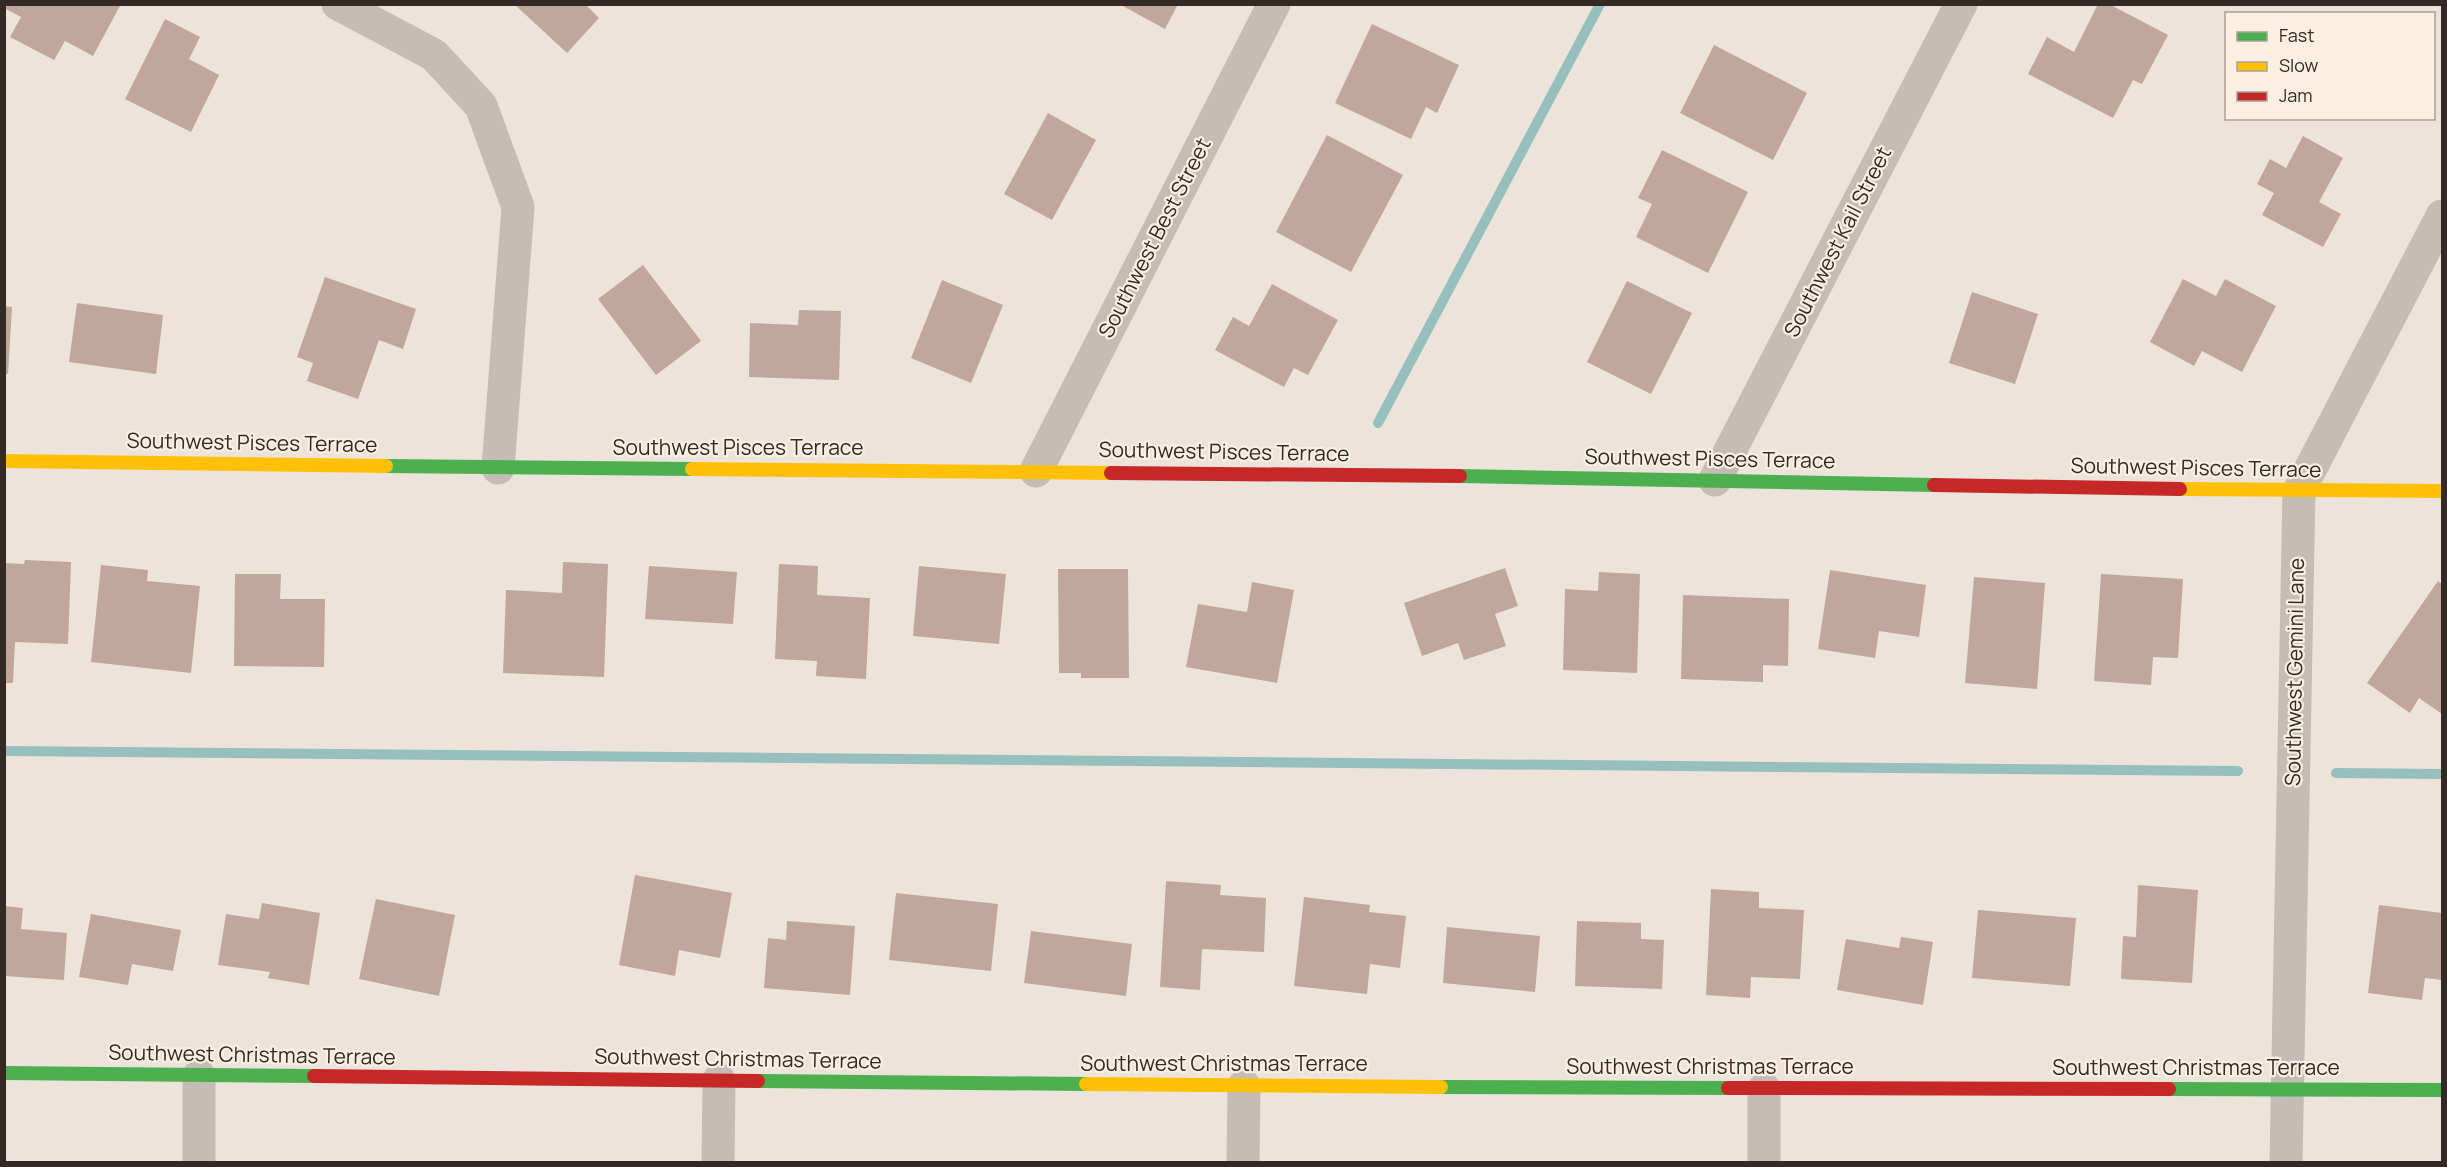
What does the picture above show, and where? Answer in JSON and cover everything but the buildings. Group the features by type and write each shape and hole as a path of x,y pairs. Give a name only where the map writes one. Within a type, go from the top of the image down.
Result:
{"street":[{"path":"338,4 434,55 481,106 518,207 498,468"},
{"name":"Southwest Best Street","path":"1036,471 1274,4"},
{"name":"Southwest Kail Street","path":"1715,480 1961,4"},
{"name":"Southwest Gemini Lane","path":"2286,1162 2299,491 2442,216"},
{"name":"Southwest Pisces Terrace","path":"4,461 498,468 1036,471 2299,491 2442,491"},
{"name":"Southwest Christmas Terrace","path":"4,1073 1244,1086 2442,1090"},
{"path":"199,1076 199,1162"},
{"path":"718,1162 719,1080"},
{"path":"1243,1162 1244,1086"},
{"path":"1764,1089 1764,1162"}],"waterway":[{"path":"1378,423 1600,4"},
{"path":"4,751 2238,771"},
{"path":"2336,773 2442,774"}],"traffic: fast":[{"path":"386,466 692,469"},
{"path":"1460,476 1934,485"},
{"path":"4,1073 314,1076"},
{"path":"758,1081 1086,1084"},
{"path":"1441,1087 1728,1088"},
{"path":"2169,1089 2442,1090"}],"traffic: slow":[{"path":"4,461 386,466"},
{"path":"692,469 1111,473"},
{"path":"2180,489 2442,491"},
{"path":"1086,1084 1441,1087"}],"traffic: jam":[{"path":"1111,473 1460,476"},
{"path":"1934,485 2180,489"},
{"path":"314,1076 758,1081"},
{"path":"1728,1088 2169,1089"}]}
